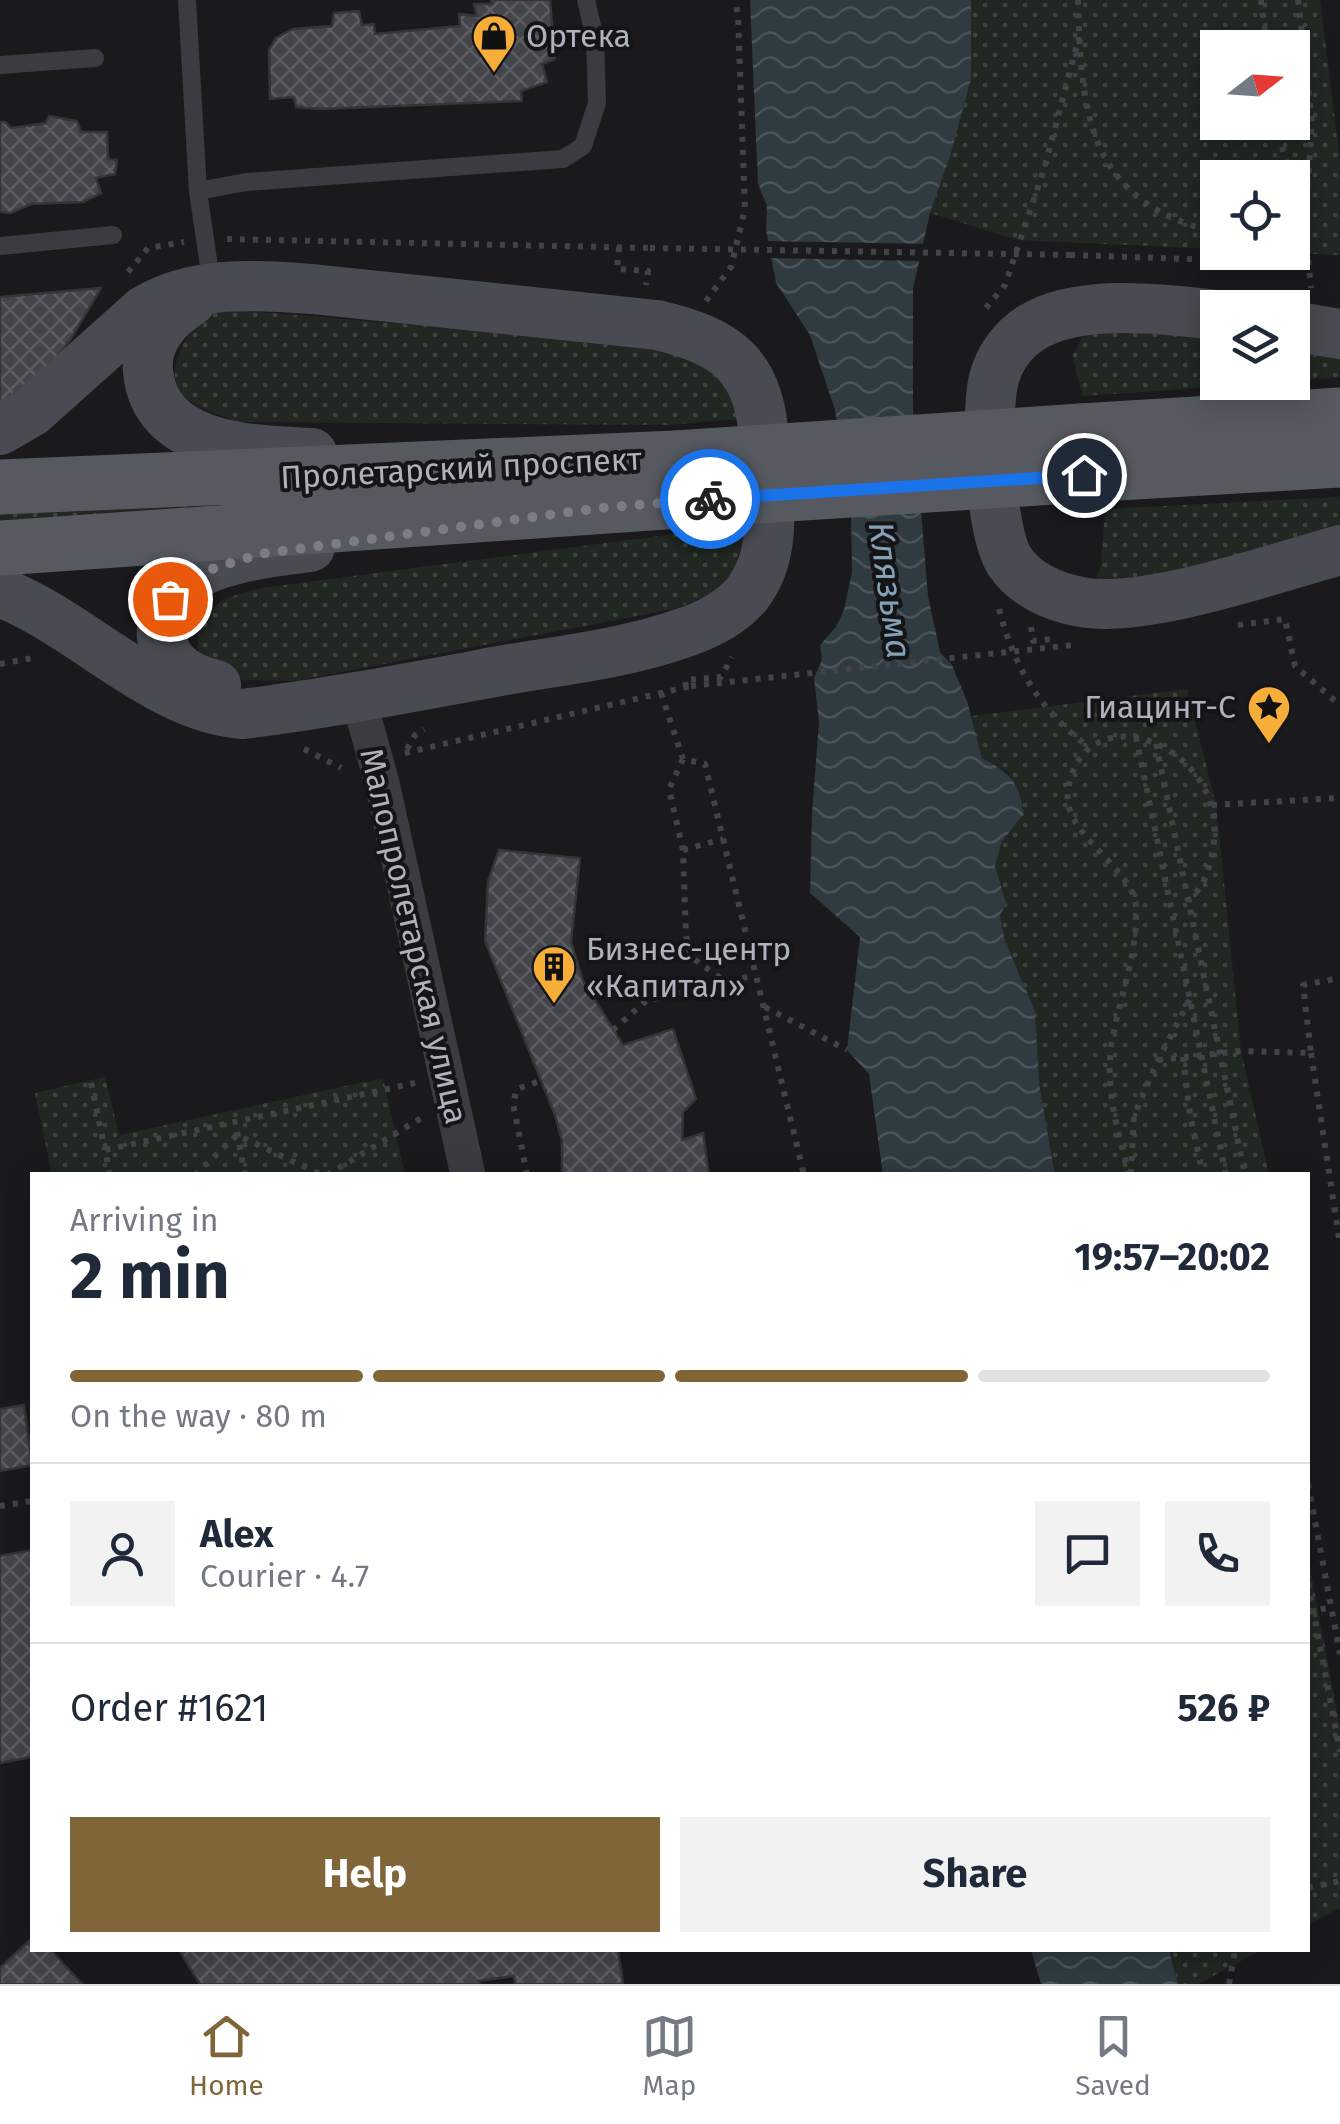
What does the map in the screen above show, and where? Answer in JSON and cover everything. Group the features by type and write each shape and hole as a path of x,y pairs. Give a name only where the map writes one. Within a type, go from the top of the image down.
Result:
{"main road":[{"path":"212,288 175,311 153,340 147,361 158,406 166,417 198,436 253,450 596,486"},
{"path":"0,430 31,412 146,310 165,298 212,288 312,289 657,325 712,341 736,359 757,395 770,527 761,571 746,595 722,616 683,634 309,706 243,714 210,709 177,696 78,632 0,592"},
{"path":"1200,314 1077,312 1044,321 1014,342 1002,356 991,391 995,522 1009,560 1037,587 1069,599 1101,604 1163,597 1340,550"},
{"path":"1310,329 1340,334"},
{"name":"Пролетарский проспект","path":"0,548 596,486 1083,453 1340,415"},
{"name":"Пролетарский проспект","path":"1083,453 1340,460"},
{"path":"309,706 202,682 170,659 162,622 170,599 181,584 196,574 260,554 596,486"},
{"name":"Пролетарский проспект","path":"0,487 596,486"}],"street":[{"name":"Малопролетарская улица","path":"358,697 382,782 467,1172"}],"lane":[{"path":"188,0 198,191 212,288"},
{"path":"198,191 246,182 563,158 583,146 597,103 595,38 586,0"},
{"path":"0,65 94,58"},
{"path":"0,246 112,235"}],"path":[{"path":"705,302 731,266 745,210 735,0"},
{"path":"1078,0 1090,118 1105,160 1122,186 1164,216 1200,227"},
{"path":"1262,0 1265,30"},
{"path":"1298,0 1312,122 1310,160"},
{"path":"984,312 1005,285 1045,166 1079,37"},
{"path":"256,240 1200,259"},
{"path":"618,247 617,269 648,272 646,284"},
{"path":"1310,263 1311,274"},
{"path":"997,603 1005,633 1027,681 1058,725 1089,747"},
{"path":"1229,626 1285,619 1295,666 1340,705"},
{"path":"404,754 688,687 1077,645"},
{"path":"688,687 686,680 721,677 734,651"},
{"path":"661,693 683,759 669,788 684,850 686,936 692,957 726,982"},
{"path":"1136,737 1225,1172"},
{"path":"1129,1172 1110,1100 1111,1045 1136,936 1136,901 1074,818 1067,796 1074,770 1089,747 1111,739 1136,737 1168,748 1201,779 1212,806 1216,835 1208,876 1188,901"},
{"path":"1156,743 1244,1172"},
{"path":"683,759 705,764 803,1172"},
{"path":"1212,806 1340,798"},
{"path":"684,850 723,839"},
{"path":"614,1030 646,1001 755,974"},
{"path":"1340,978 1303,985 1340,1245"},
{"path":"1130,1172 1134,1116 1190,999"},
{"path":"764,1006 847,1050"},
{"path":"1158,1060 1220,1053 1312,1053"},
{"path":"1183,1057 1202,1172"},
{"path":"526,1172 513,1103 517,1089 540,1080"},
{"path":"105,1150 416,1082"},
{"path":"91,1083 109,1172"},
{"path":"1114,1118 1134,1116"},
{"path":"330,1172 424,1119"},
{"path":"234,1122 244,1172"},
{"path":"238,1135 318,1172"},
{"path":"199,1172 238,1135"},
{"path":"1310,1494 1340,1654"},
{"path":"0,1506 30,1501"},
{"path":"1332,1607 1310,1611 1340,1752"},
{"path":"1310,1888 1340,1880"},
{"path":"1230,1984 1236,1952"}],"shaded area":[{"path":"971,0 1320,0 1340,161 1340,255 1310,254 1310,160 1200,160 1200,248 1018,240 930,213 971,79"},
{"path":"235,310 656,350 710,371 728,391 739,419 667,425 238,422 193,403 182,393 175,371 183,346 206,314"},
{"path":"1087,329 1200,332 1200,388 1083,396 1072,356"},
{"path":"1310,348 1340,354 1340,377 1310,380"},
{"path":"1340,497 1340,527 1167,575 1095,583 1101,565 1105,509"},
{"path":"187,504 185,510 0,524 0,512"},
{"path":"743,530 736,563 725,583 674,609 294,681 236,680 198,652 202,624 215,606 235,595 262,588 675,534"},
{"path":"1187,689 1216,804 1241,1051 1268,1172 1054,1172 1039,1083 1035,1011 1005,941 1000,916 1006,903 995,866 1002,841 1024,814 1009,772 982,758 971,716"},
{"path":"105,1077 119,1135 383,1078 404,1172 51,1172 35,1093"},
{"path":"1310,1567 1340,1728 1340,1908 1310,1924"},
{"path":"1170,1952 1257,1952 1198,1984 1178,1984"}],"water":[{"name":"Клязьма","path":"750,0 971,0 971,79 930,213 913,288 913,411 928,596 940,652 952,665 967,701 982,758 1012,779 1024,814 1002,841 995,866 1006,903 1000,916 1005,941 1035,1011 1039,1083 1054,1172 883,1172 869,1074 847,1050 860,937 810,893 819,722 814,678 822,660 820,645 836,627 844,610 852,572 851,517 835,410 810,335 776,283 766,230 767,206 758,184"},
{"path":"1032,1952 1170,1952 1178,1984 1041,1984"}],"pier":[{"path":"763,241 928,244 924,261 766,258"}],"building":[{"path":"491,0 550,0 555,59 542,64 547,82 521,91 522,101 319,109 296,107 294,97 270,99 269,50 276,38 293,29 332,26 334,13 359,11 362,25 374,24 375,34 460,26 459,14 477,16 474,4 492,4"},
{"path":"49,116 77,121 81,132 107,132 108,159 117,160 115,174 96,178 101,193 83,202 31,204 11,213 0,212 0,122 11,128 46,123"},
{"path":"101,288 47,370 0,404 0,297"},
{"name":"Бизнес-центр «Капитал»","path":"499,850 580,858 571,942 583,981 623,1045 673,1029 696,1099 683,1112 682,1140 703,1133 709,1172 562,1172 562,1141 555,1115 485,941 488,881"},
{"path":"24,1405 30,1465 0,1471 0,1409"},
{"path":"30,1550 30,1757 0,1763 0,1556"},
{"path":"30,1940 30,1952 53,1952 82,1984 0,1984 0,1968"},
{"path":"180,1952 618,1952 623,1984 515,1984 514,1976 478,1981 480,1984 200,1984"}],"way so far":[{"path":"170,599 181,584 196,574 260,554 600,508 710,499"}],"place":[{"name":"Ортека","path":"494,74"},
{"name":"Гиацинт-С","path":"1269,745"},
{"name":"Бизнес-центр «Капитал»","path":"554,1005"}],"route":[{"path":"710,499 1084,475"}]}
